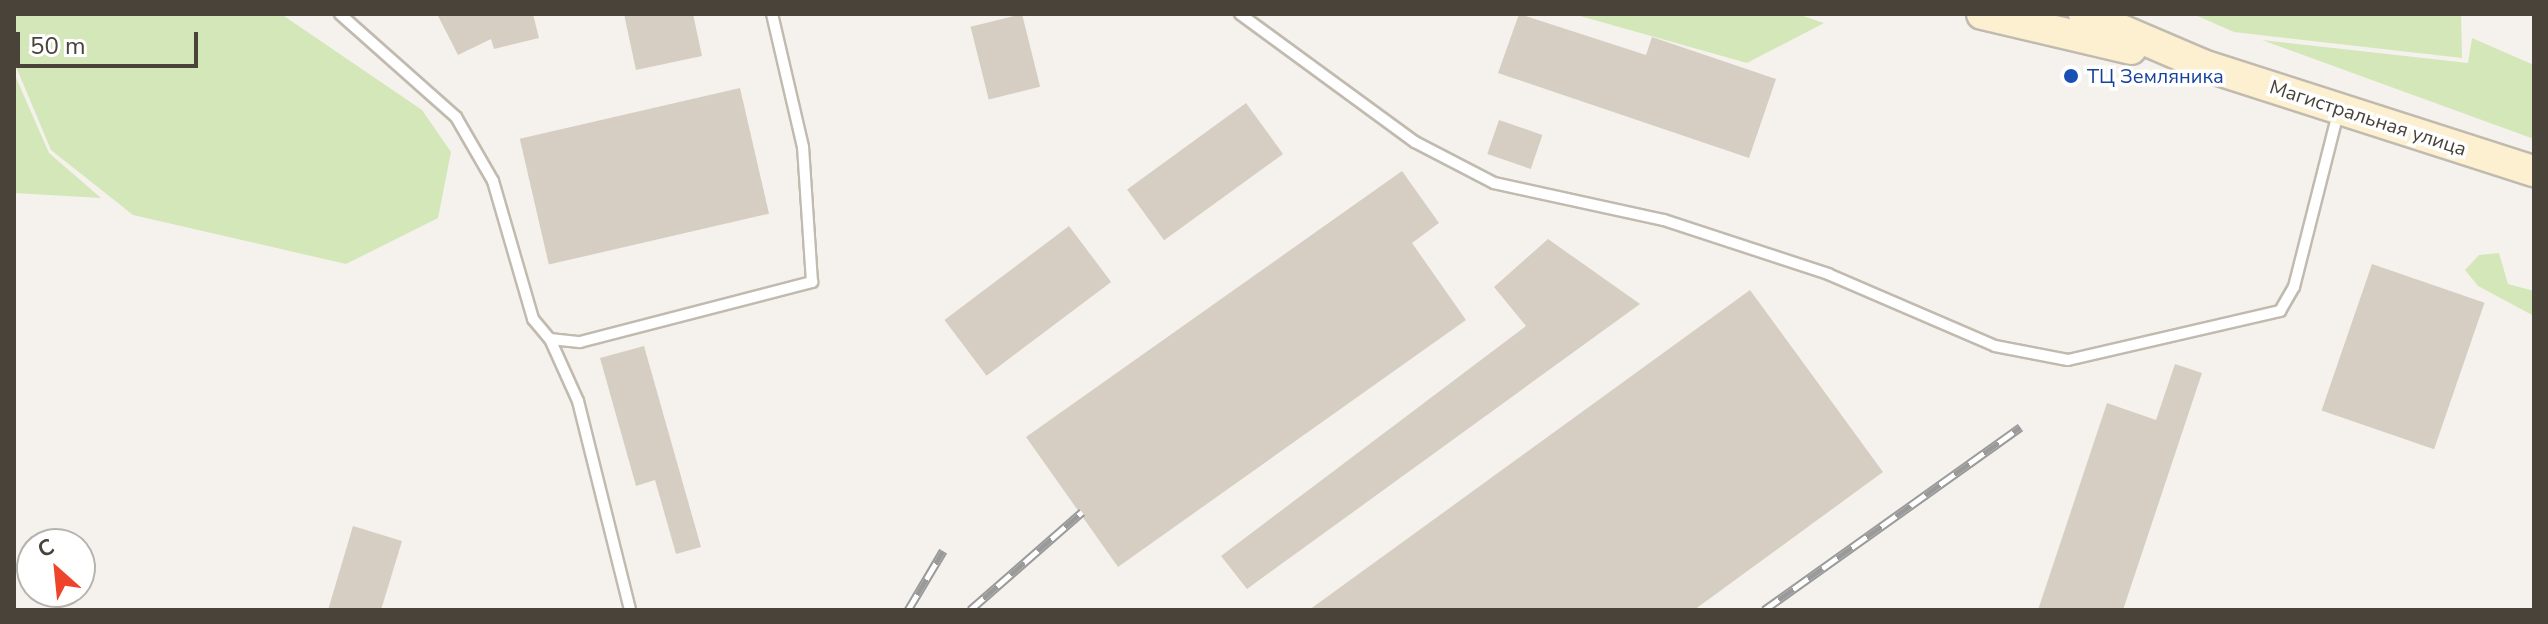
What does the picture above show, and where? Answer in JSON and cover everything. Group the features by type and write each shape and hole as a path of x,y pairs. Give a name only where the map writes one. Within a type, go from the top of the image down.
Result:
{"main road":[{"path":"1982,14 2203,65"},
{"path":"2084,14 2203,65"},
{"name":"Магистральная улица","path":"2203,65 2534,171"}],"lane":[{"path":"340,14 456,117 493,181 533,319 550,339 578,401 630,610"},
{"path":"550,339 580,342 812,282 803,147 772,14"},
{"path":"1240,14 1415,142 1494,183 1664,220 1828,274 1995,346 2068,360 2280,311 2294,287 2339,110"}],"green space":[{"path":"14,14 281,14 422,110 451,152 438,218 346,264 133,215 51,150 14,62"},
{"path":"1573,14 1797,14 1824,23 1747,63"},
{"path":"2193,14 2461,14 2462,58 2234,32"},
{"path":"2472,38 2534,65 2534,139 2262,40 2468,63"},
{"path":"14,73 49,153 101,198 14,193"},
{"path":"2499,253 2508,284 2534,291 2534,316 2478,286 2465,270 2479,255"}],"building":[{"path":"437,14 533,14 539,38 494,49 491,39 458,55"},
{"path":"624,14 693,14 702,56 636,70"},
{"path":"1022,14 1040,87 989,100 971,27"},
{"path":"1519,14 1646,55 1652,37 1776,79 1749,158 1498,73"},
{"path":"740,88 769,214 549,265 520,139"},
{"path":"1246,103 1283,154 1164,240 1127,189"},
{"path":"1499,120 1542,135 1531,169 1487,154"},
{"path":"1402,171 1439,223 1412,243 1466,320 1118,567 1026,437"},
{"path":"1069,226 1111,282 987,376 944,320"},
{"path":"1548,239 1640,304 1247,589 1221,556 1526,326 1494,287"},
{"path":"2372,264 2485,303 2434,449 2322,411"},
{"path":"1750,290 1883,472 1694,610 1309,610"},
{"path":"644,346 701,547 676,554 655,480 636,486 600,358"},
{"path":"2175,364 2202,373 2123,610 2038,610 2107,403 2156,420"},
{"path":"353,526 402,541 381,610 328,610"}],"railway":[{"path":"1764,610 2021,427"},
{"path":"970,610 1082,512"},
{"path":"908,610 943,551"}],"place":[{"name":"ТЦ Земляника","path":"2071,76"}]}
